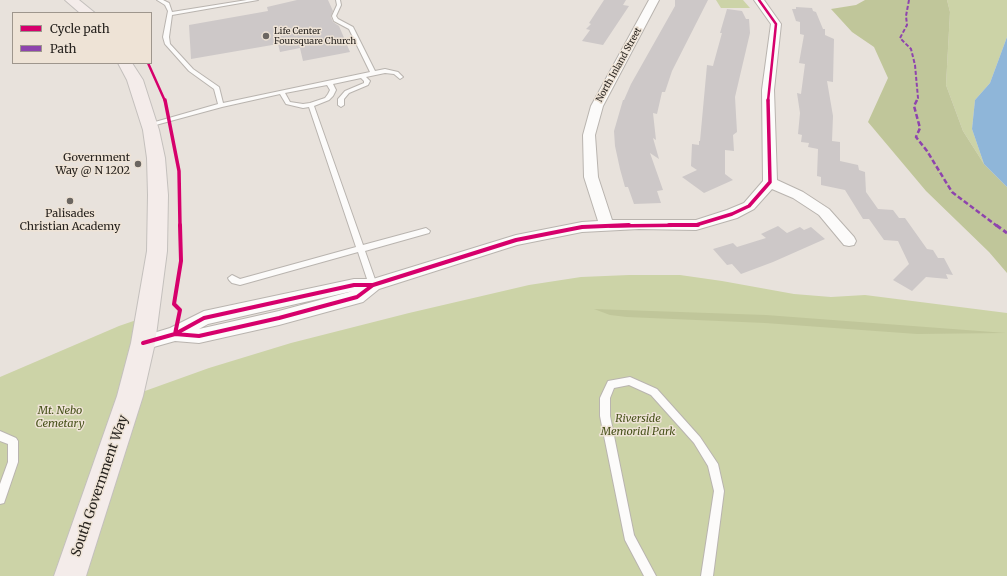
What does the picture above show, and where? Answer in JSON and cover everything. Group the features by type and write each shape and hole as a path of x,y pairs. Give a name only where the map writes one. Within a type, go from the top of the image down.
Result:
{"main road":[{"path":"71,0 87,12"},
{"name":"South Government Way","path":"70,576 130,396 143,343 157,251 158,195 156,158 150,125 135,80 127,64"}],"street":[{"name":"North Inland Street","path":"607,226 591,177 589,135 600,100 654,0"},
{"path":"143,343 175,334 204,318 278,311 358,297 374,285 516,240 582,227 696,225 732,214 749,206 762,194 770,182 768,90 776,24 759,0"},
{"path":"770,182 798,195 824,212 849,241"}],"lane":[{"path":"159,0 166,4 170,11 166,37 168,44 178,58 191,70 217,88 221,105"},
{"path":"169,14 256,0"},
{"path":"338,0 339,5 334,16 336,20 351,28 374,74"},
{"path":"150,125 221,105 330,84 363,76 391,72 396,73 400,77"},
{"path":"341,105 341,99 347,92 366,84 367,81 363,76"},
{"path":"282,93 288,103 303,106 311,105 327,99 333,90 330,84"},
{"path":"311,105 374,285"},
{"path":"232,278 240,282 426,231"},
{"path":"650,576 629,536 605,416 605,398 611,384 630,381 654,392 697,440 713,464 719,492 706,576"},
{"path":"0,436 13,441 13,462 0,499"}],"green space":[{"path":"716,0 743,0 750,8 721,8"},
{"path":"865,0 947,0 950,12 946,85 963,131 984,164 1007,187 1007,273 989,252 926,191 868,122 888,78 874,47 852,32 831,9 856,5"},
{"path":"947,0 1007,0 1007,37 990,83 975,100 972,129 984,164 963,131 946,85 950,12"},
{"name":"Riverside Memorial Park","path":"680,275 794,294 831,297 865,295 1007,313 1007,576 0,576 0,377 119,326 148,316 131,396 209,368 291,343 409,313 529,285 581,277"},
{"path":"594,309 766,315 1006,333 917,334 765,323 627,317 610,315"}],"water":[{"path":"1007,37 1007,187 984,164 972,129 975,100 990,83"}],"building":[{"name":"Life Center Foursquare Church","path":"297,0 328,0 333,11 331,17 333,22 339,26 350,52 303,61 300,48 280,52 278,44 191,59 189,25 268,11 267,7"},
{"path":"604,0 626,0 623,5 629,6 603,45 582,41 590,30 586,29 591,24 589,23"},
{"path":"675,0 708,0 672,71 665,92 662,92 657,114 653,113 656,140 653,138 659,159 650,153 663,190 657,191 661,203 634,204 628,187 625,187 620,169 615,146 614,131 623,100 675,6"},
{"path":"796,7 812,8 813,11 816,12 823,29 825,29 825,35 834,39 833,82 827,81 833,116 832,141 840,142 840,161 858,165 859,170 865,172 866,192 878,209 893,210 899,218 905,218 927,249 933,250 938,258 944,258 953,275 946,274 948,279 926,277 912,291 893,280 909,264 898,241 884,240 869,219 863,219 845,190 821,185 821,177 817,176 818,149 808,147 809,143 801,142 802,135 798,134 800,113 797,93 801,94 805,64 799,63 804,35 800,34 800,22 796,21 792,9 796,9"},
{"path":"727,9 742,11 746,19 749,19 750,33 735,97 737,132 733,135 734,151 725,150 725,174 733,180 704,193 682,177 697,170 691,166 692,144 699,145 707,65 713,66"},
{"path":"778,226 787,233 800,227 804,230 811,227 825,239 773,262 741,274 732,264 727,265 713,249 733,243 737,247 766,238 761,234"}],"marked path":[{"path":"909,0 906,16 907,25 900,38 911,49 915,65 918,98 914,106 920,128 916,137 927,151 952,192 1007,233"}],"cycle path":[{"path":"373,285 516,240 582,227 639,224 696,225 732,214 749,206 770,182 768,90 776,24 759,0"},
{"path":"148,64 165,99 170,118 179,171 181,261 174,304 180,310 175,334"},
{"path":"143,343 175,334 204,318 354,285 373,285 357,297 279,318 199,336 175,334"}],"place":[{"name":"Life Center Foursquare Church","path":"266,36"},
{"name":"Government Way @ N 1202","path":"138,164"},
{"name":"Palisades Christian Academy","path":"70,201"}],"park label":[{"name":"Mt. Nebo Cemetary","path":"60,417"}]}
